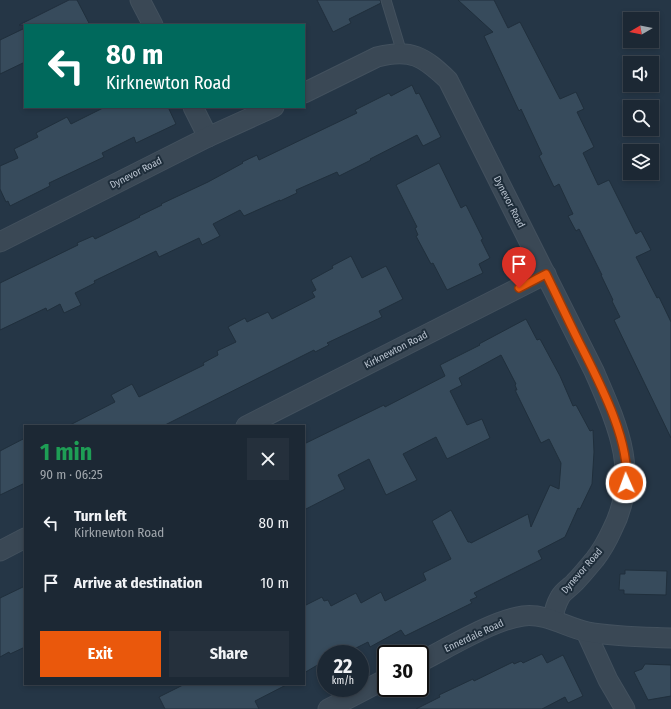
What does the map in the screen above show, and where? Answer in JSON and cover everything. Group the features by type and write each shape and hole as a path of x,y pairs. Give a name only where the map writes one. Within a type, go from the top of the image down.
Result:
{"street":[{"path":"140,0 152,24"},
{"name":"Dynevor Road","path":"305,93 377,57 389,54 402,53 422,58 435,67 448,80 594,371 620,435 626,476 624,500 619,518 602,550 575,582 561,595 556,605 552,620"},
{"path":"194,108 208,137"},
{"name":"Dynevor Road","path":"0,242 208,137 272,108"},
{"name":"Kirknewton Road","path":"248,425 546,274"},
{"path":"0,551 24,539"},
{"name":"Ennerdale Road","path":"429,658 502,622 523,616 552,620 586,632 622,636 671,638"},
{"path":"586,632 608,680 625,709"},
{"path":"328,709 377,684"}],"lane":[{"path":"386,0 402,53"}],"building":[{"path":"69,0 77,0 89,24 24,24 19,25"},
{"path":"317,0 380,0 381,3 349,19 351,23 333,32"},
{"path":"458,0 494,0 508,28 520,22 560,99 576,92 584,109 577,112 594,147 583,153 598,185 609,180 636,234 641,231 651,250 636,257 657,298 659,297 671,322 671,438 614,320 620,317 602,275 579,229 576,231 568,216 573,214 559,184 554,187 539,156 542,154 521,109 519,111 484,36 493,32"},
{"path":"24,28 24,62 0,74 0,40"},
{"path":"412,85 416,94 419,93 441,137 423,146 417,135 339,176 337,172 296,190 297,193 280,201 244,216 240,210 213,224 220,236 202,245 199,238 159,257 156,251 94,281 95,283 75,293 81,305 64,313 60,304 47,311 46,308 0,330 0,283 78,245 77,243 93,236 95,239 140,217 139,216 162,205 161,204 208,182 243,163 242,162 257,155 259,160 357,113 355,110 389,93 391,96"},
{"path":"103,108 168,108 176,124 136,143 134,137 102,153 104,157 49,183 50,186 10,206 8,201 6,202 0,189 0,166 18,158 14,149 38,137 36,133 67,117 71,124"},
{"path":"439,163 461,208 466,205 483,239 481,240 490,258 479,264 483,273 447,290 433,263 431,264 416,236 418,235 415,228 417,227 396,185"},
{"path":"351,256 362,278 386,266 403,299 379,311 382,317 327,343 329,345 315,352 314,350 165,425 70,425 115,402 111,395 132,384 139,397 204,365 203,363 218,355 217,351 236,342 228,327 245,318 247,322 268,312 272,319 315,297 312,292 316,290 311,280 333,268 332,266"},
{"path":"526,319 537,340 540,339 560,376 573,406 576,405 590,431 593,430 594,452 592,484 580,509 578,508 565,537 538,551 542,559 474,593 477,597 470,600 472,603 405,636 401,630 370,647 368,642 362,645 317,645 317,665 305,672 305,606 322,597 324,601 328,600 331,606 356,593 361,603 381,592 385,601 426,580 423,573 451,559 432,521 451,510 468,542 471,543 528,514 531,527 550,485 559,489 561,463 549,439 541,443 515,390 517,390 516,384 501,355 459,378 462,385 450,391 467,425 482,419 490,438 447,459 436,437 403,454 417,480 386,495 369,459 338,475 345,489 305,509 305,444 384,405 385,407 445,376 440,365 480,345 479,344"},
{"path":"24,439 24,483 0,495 0,451"},
{"path":"625,570 667,571 666,595 624,594 624,590 619,590 620,574 625,574"},
{"path":"24,586 24,647 10,654 9,652 0,657 0,598"},
{"path":"542,654 547,663 563,655 583,696 568,703 565,697 542,709 416,709 440,697 439,695 473,679 474,681 513,662 514,664 521,661 523,663"},
{"path":"645,664 671,665 671,696 648,700 634,672 642,669"},
{"path":"183,685 286,685 255,701 259,709 165,709 159,697"}],"route":[{"path":"519,288 546,274 594,371 610,408 620,435 624,455 626,483"}]}
